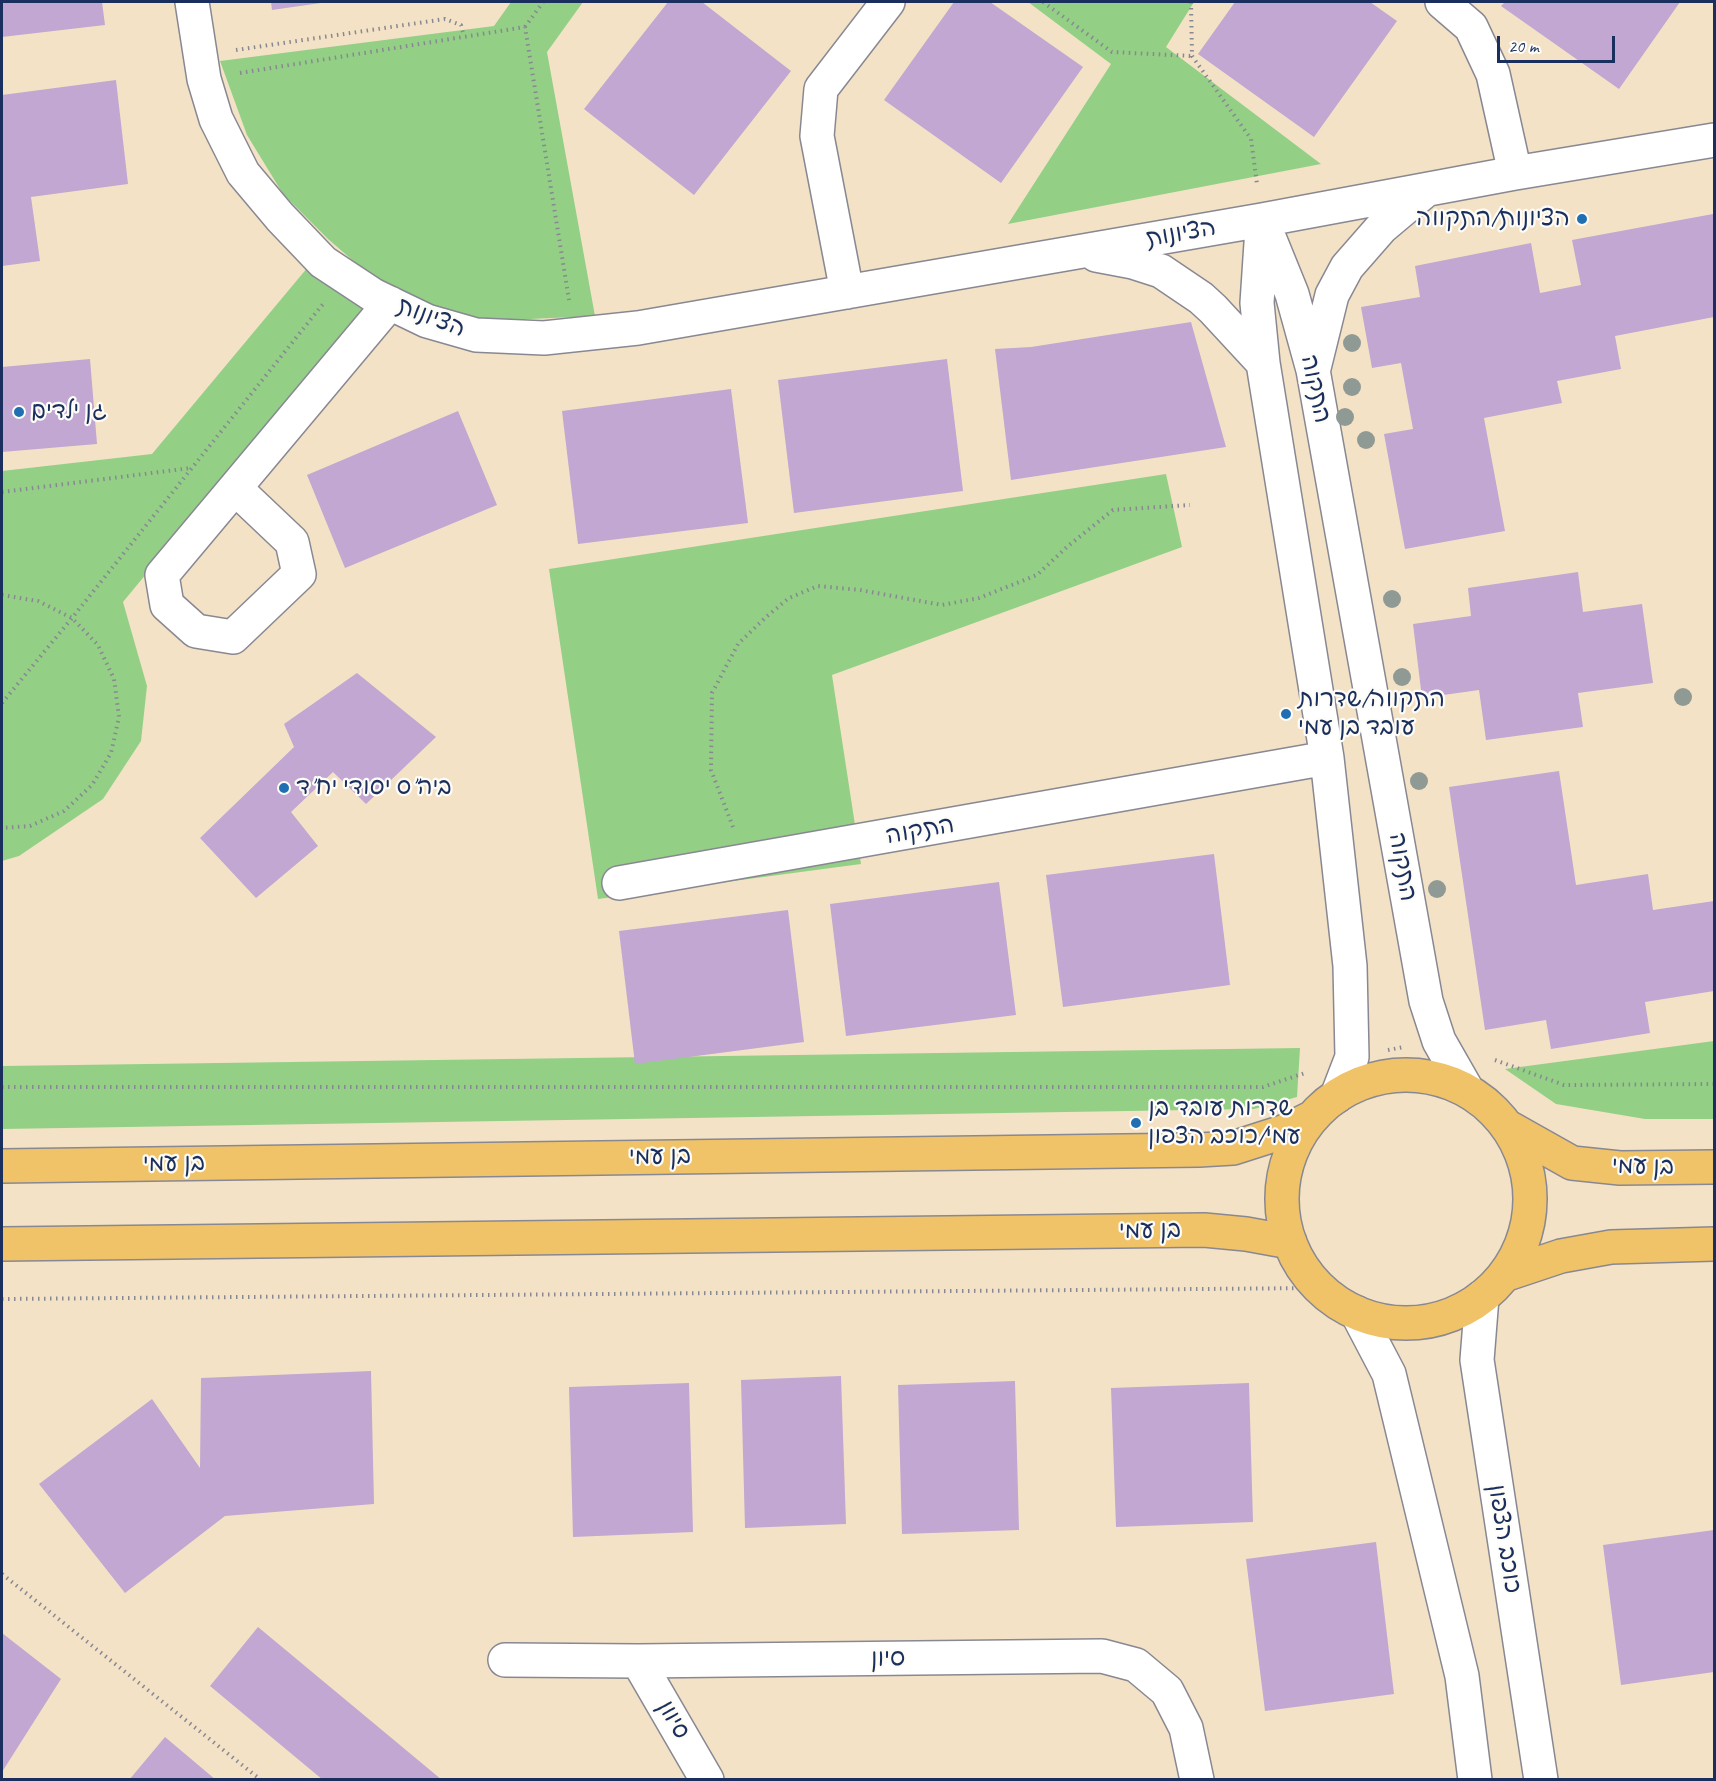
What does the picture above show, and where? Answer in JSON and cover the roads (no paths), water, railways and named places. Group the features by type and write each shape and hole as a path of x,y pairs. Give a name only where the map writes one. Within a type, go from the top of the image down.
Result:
{"main road":[{"path":"1493,1286 1523,1240 1530,1201 1525,1162 1508,1127 1490,1107 1467,1090 1435,1078 1401,1075 1368,1081 1337,1096 1313,1117 1294,1145 1284,1177 1282,1210 1290,1242 1302,1267 1319,1288 1337,1302 1357,1313 1389,1322 1421,1322 1453,1314 1493,1286 1561,1256 1611,1247 1714,1244"},
{"name":"בן עמי","path":"2,1166 1199,1150 1233,1148 1283,1132 1313,1117"},
{"name":"בן עמי","path":"1508,1127 1572,1163 1620,1168 1714,1167"},
{"name":"בן עמי","path":"2,1244 1204,1230 1246,1234 1290,1242"}],"street":[{"name":"הציונות","path":"192,2 201,66 216,119 243,173 280,217 323,262 373,295 427,321 476,335 544,338 638,328 1714,140"},
{"path":"847,292 817,136 821,89 888,2"},
{"path":"1442,2 1471,27 1492,74 1515,173"},
{"path":"1313,370 1332,295 1347,267 1382,227 1427,189"},
{"name":"התקוה","path":"1262,220 1257,303 1263,363 1327,758 1350,966 1352,1057 1337,1096"},
{"name":"התקוה","path":"1262,220 1292,294 1313,370 1426,1001 1439,1041 1467,1090"},
{"path":"1079,252 1133,262 1161,271 1214,309 1263,363"},
{"path":"235,488 292,543 299,574 232,637 196,631 189,625 167,605 162,574 390,303"},
{"name":"התקוה","path":"619,884 1327,758"},
{"name":"כוכב הצפון","path":"1493,1286 1477,1360 1541,1779"},
{"path":"1357,1313 1389,1374 1462,1676 1475,1779"},
{"name":"סיון","path":"505,1659 638,1661 1102,1656 1136,1665 1167,1691 1186,1728 1197,1779"},
{"name":"סיוון","path":"638,1661 707,1779"}],"place":[{"name":"הציונות/התקווה","path":"1582,219"},
{"name":"גן ילדים","path":"19,412"},
{"name":"התקווה/שדרות עובד בן עמי","path":"1286,714"},
{"name":"ביה\"ס יסודי יח\"ד","path":"284,788"},
{"name":"שדרות עובד בן עמי/כוכב הצפון","path":"1136,1123"}]}
